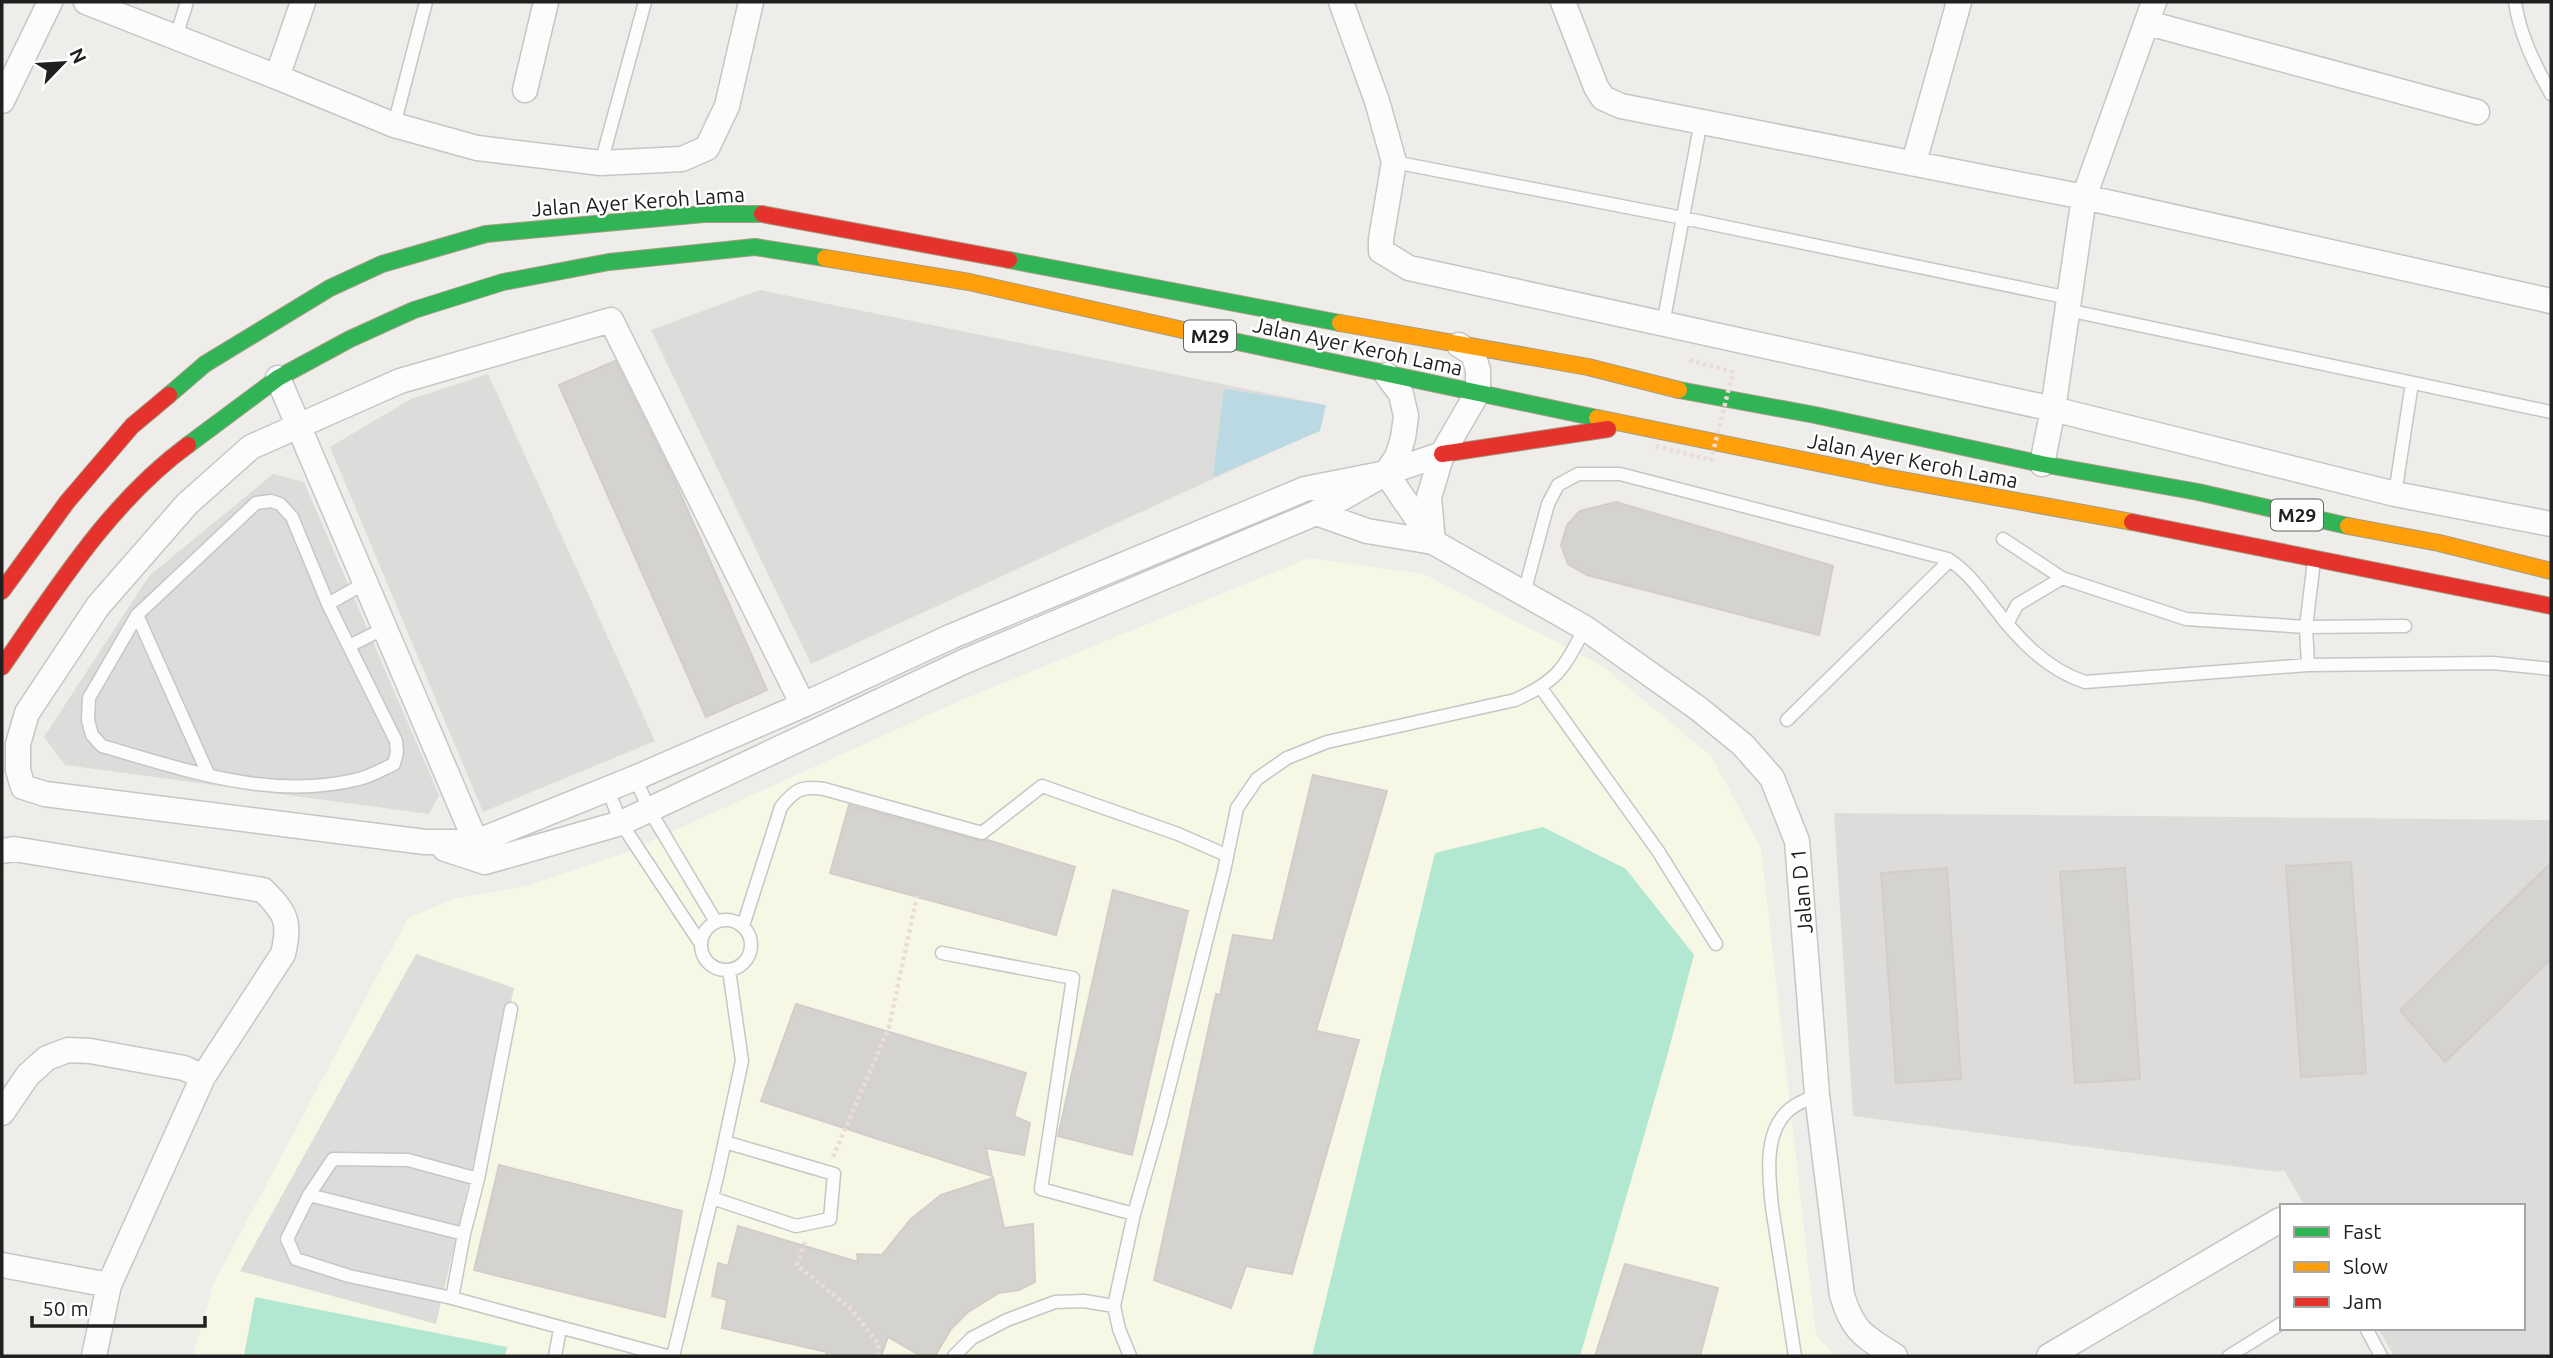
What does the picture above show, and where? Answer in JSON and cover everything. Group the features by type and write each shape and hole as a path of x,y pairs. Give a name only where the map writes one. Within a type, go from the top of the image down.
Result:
{"main road":[{"name":"Jalan Ayer Keroh Lama","path":"2,591 67,502 132,426 205,365 330,288 382,264 486,234 704,214 768,214 1458,345 1588,367 1661,387 1815,415 2044,479 2198,492 2341,525 2439,543 2551,570"},
{"name":"Jalan Ayer Keroh Lama","path":"2,667 85,547 164,462 270,372 414,310 503,282 609,262 755,247 969,282 1387,375 1891,478 2168,529 2551,606"},
{"path":"205,365 236,361"},
{"path":"1443,454 1634,425"},
{"path":"1891,478 1917,469 1979,483 1997,484 2007,481"},
{"path":"2044,479 2081,501 2123,508 2168,529"}],"street":[{"path":"2,101 50,2"},
{"path":"86,2 277,76 394,125 477,148 601,163 682,159 707,148 727,106 751,2"},
{"path":"277,76 303,2"},
{"path":"525,90 546,2"},
{"path":"1341,2 1377,101 1394,162 1381,251 1395,262 1409,268 2053,409 2395,495 2551,524"},
{"path":"1563,2 1596,87 1603,98 1621,106 2084,197 2551,300"},
{"path":"1913,162 1959,2"},
{"path":"2044,479 2084,197 2151,12 2477,112"},
{"path":"803,705 611,320 400,381 251,447 187,505 98,606 27,713 18,744 20,779 23,787 45,794 425,842 480,852 621,823 963,662 1316,513 1386,473 1397,457 1406,416 1401,394 1387,375"},
{"path":"1316,513 1367,531 1433,542 1429,497 1443,454 1478,392 1478,370 1473,354 1458,345"},
{"path":"270,372 298,424 480,852"},
{"path":"480,852 608,789 803,705 950,637 1305,489 1386,473 1443,454"},
{"name":"Jalan D 1","path":"1386,473 1433,542 1585,628 1699,709 1734,738 1772,778 1797,841 1817,1095 1842,1295 1853,1325 1865,1337 1895,1356"},
{"path":"2,851 13,849 263,890 280,907 288,932 283,954 203,1077 110,1285 94,1356"},
{"path":"2,1113 28,1075 47,1058 68,1050 90,1051 184,1068 203,1077"},
{"path":"2049,1356 2280,1220"},
{"path":"2,1265 110,1285"}],"lane":[{"path":"176,37 187,2"},
{"path":"394,125 426,2"},
{"path":"601,163 645,2"},
{"path":"2515,2 2517,17 2530,54 2551,94"},
{"path":"1663,324 1701,121"},
{"path":"1394,162 1683,218 2551,412"},
{"path":"2395,495 2412,383"},
{"path":"1524,593 1548,504 1558,485 1578,474 1620,474 1948,559 1962,567 2031,650 2064,675 2085,682 2308,665 2493,663 2551,668"},
{"path":"271,501 280,504 292,517 328,604 397,741 394,764 361,779 298,788 209,776 102,746 92,735 88,720 89,698 137,615 256,503 271,501"},
{"path":"2003,539 2062,578 2186,619 2306,627 2405,625"},
{"path":"1787,720 1946,564 1948,559"},
{"path":"2308,665 2306,627 2314,559"},
{"path":"2007,624 2017,606 2062,578"},
{"path":"328,604 365,583"},
{"path":"137,615 209,776"},
{"path":"349,646 385,628"},
{"path":"1130,1356 1119,1329 1114,1306 1134,1214 1161,1119 1237,808 1257,779 1287,758 1326,742 1515,701 1541,688 1563,668 1585,628"},
{"path":"1541,688 1650,840 1716,944"},
{"path":"635,778 650,811 716,922"},
{"path":"743,926 781,807 790,796 805,787 824,789 982,834 1042,786 1178,834 1226,855"},
{"path":"608,789 621,823 701,944 705,958 715,968 729,970 740,967 748,959 751,947 750,936 743,926 730,920 716,922 705,931 701,944"},
{"path":"942,953 1073,978 1041,1189 1134,1214"},
{"path":"673,1356 742,1061 729,970"},
{"path":"452,1298 511,1010"},
{"path":"1796,1356 1771,1195 1771,1147 1775,1129 1785,1113 1817,1095"},
{"path":"712,1198 796,1226 830,1219 834,1174 725,1142"},
{"path":"478,1179 408,1160 334,1159 309,1195 287,1240 296,1259 349,1276 452,1298 667,1356"},
{"path":"309,1195 464,1234"},
{"path":"954,1356 972,1338 983,1332 1055,1302 1084,1301 1114,1306"},
{"path":"2229,1356 2280,1324"},
{"path":"555,1356 560,1329"},
{"path":"2366,1330 2381,1356"}],"path":[{"path":"1656,446 1711,460 1733,372 1689,360"},
{"path":"832,1160 889,1027 917,896"},
{"path":"808,1234 797,1265 851,1309 878,1343 878,1356"}],"shaded area":[{"path":"760,290 1315,403 1304,437 811,664 651,330"},
{"path":"488,374 655,741 483,812 330,447 411,399"},
{"path":"273,474 304,482 439,795 429,814 65,765 44,737 149,576"},
{"path":"1309,558 1424,574 1601,665 1711,756 1761,848 1816,1335 1836,1356 193,1356 214,1283 408,918 453,899 530,885 627,852 959,701"},
{"path":"1834,813 2551,820 2551,1356 2394,1356 2379,1330 2525,1330 2525,1204 2304,1204 2284,1170 2277,1172 1853,1116"},
{"path":"416,954 514,988 436,1324 240,1271"}],"green space":[{"path":"1543,827 1626,869 1694,955 1580,1356 1312,1356 1435,853"},
{"path":"255,1297 507,1347 505,1356 244,1356"}],"water":[{"path":"1224,389 1326,405 1320,431 1213,477"}],"building":[{"path":"615,361 673,477 767,690 706,717 559,385"},
{"path":"1616,502 1833,566 1819,635 1587,575 1568,564 1561,545 1567,525 1580,511"},
{"path":"1313,775 1387,791 1316,1031 1359,1040 1292,1274 1246,1266 1231,1308 1154,1280 1216,994 1220,995 1233,935 1273,941"},
{"path":"849,805 980,841 988,840 1075,867 1056,935 830,873"},
{"path":"2351,862 2366,1073 2301,1077 2286,866"},
{"path":"2551,863 2551,959 2445,1062 2400,1010"},
{"path":"1947,868 1961,1079 1896,1083 1881,873"},
{"path":"2125,868 2140,1079 2075,1083 2060,872"},
{"path":"1113,890 1188,911 1132,1155 1058,1136"},
{"path":"796,1004 1026,1073 1014,1116 1030,1123 1024,1155 986,1148 992,1176 761,1101"},
{"path":"499,1165 682,1211 665,1317 474,1270"},
{"path":"993,1178 1004,1228 1033,1224 1035,1282 1019,1290 999,1293 968,1312 951,1329 935,1356 921,1356 888,1337 881,1356 826,1356 827,1352 722,1328 727,1300 712,1296 718,1263 728,1266 738,1226 858,1262 857,1254 882,1255 911,1219 941,1195"},
{"path":"1625,1264 1718,1288 1700,1356 1595,1356"}],"traffic: fast":[{"path":"169,395 205,364 330,288 382,264 486,234 704,214 762,214"},
{"path":"188,445 278,378 350,339 414,310 503,282 609,262 755,247 825,258"},
{"path":"1009,260 1340,323"},
{"path":"1214,337 1597,418"},
{"path":"1679,390 1815,415 2042,464 2198,492 2348,526"}],"traffic: slow":[{"path":"825,258 969,282 1214,337"},
{"path":"1340,323 1588,367 1679,390"},
{"path":"1597,418 1891,478 2132,522"},
{"path":"2348,526 2439,543 2551,571"}],"traffic: jam":[{"path":"762,214 1009,260"},
{"path":"2,591 67,502 132,426 169,395"},
{"path":"1442,454 1608,429"},
{"path":"2,667 64,578 109,520 160,468 188,445"},
{"path":"2132,522 2551,606"}]}
